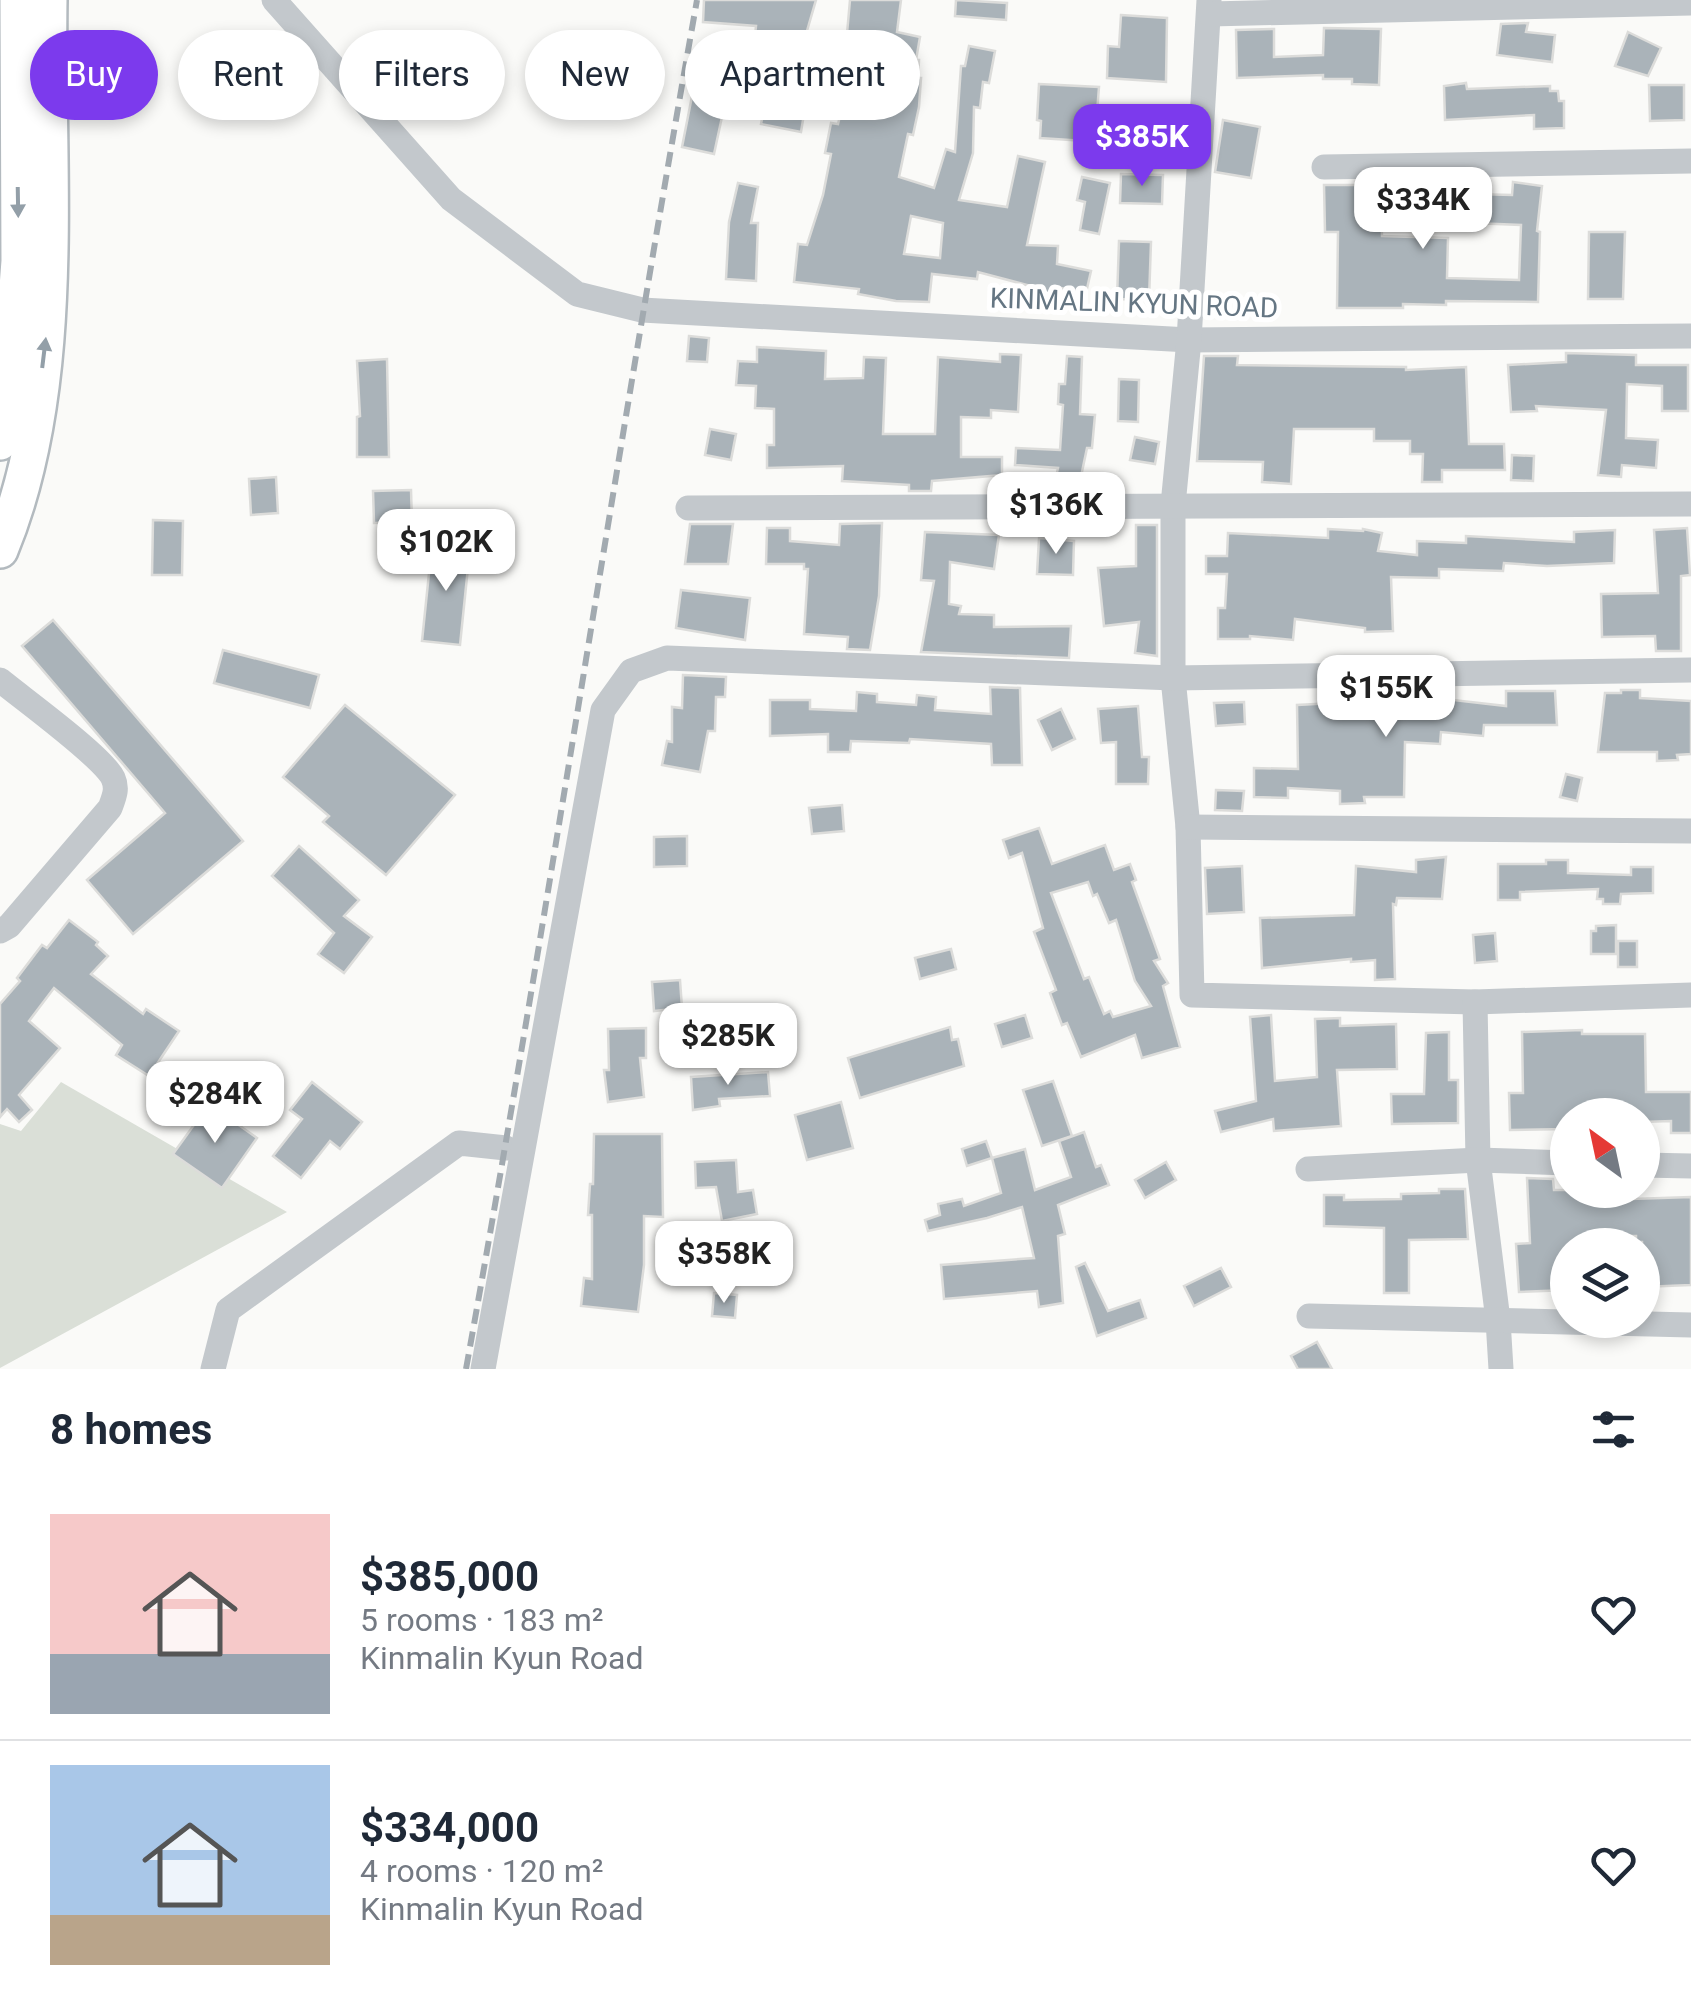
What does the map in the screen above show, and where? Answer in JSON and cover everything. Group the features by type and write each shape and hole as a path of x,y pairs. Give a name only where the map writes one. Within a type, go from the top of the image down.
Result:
{"main road":[{"path":"16,438 4,386 19,261 18,0"},
{"path":"0,550 10,526 16,438 46,346 50,260 49,0"}],"street":[{"name":"KINMALIN KYUN ROAD","path":"274,0 451,199 577,294 642,310 1190,340 1691,336"},
{"path":"1691,4 1210,7 1190,340 1173,505 1173,678 1188,828 1192,995 1475,1002 1691,995"},
{"path":"1324,167 1691,161"},
{"path":"688,508 1691,504"},
{"path":"484,1369 603,710 631,671 667,658 1173,678 1691,670"},
{"path":"0,680 98,760 114,780 116,793 110,808 0,931"},
{"path":"1188,828 1691,831"},
{"path":"1475,1002 1478,1160 1501,1369"},
{"path":"214,1369 228,1310 459,1144 506,1148"},
{"path":"1308,1169 1478,1160 1550,1162"},
{"path":"1660,1165 1691,1166"},
{"path":"1309,1316 1691,1325"}],"shaded area":[{"path":"61,1082 287,1212 0,1368 0,1124 21,1131"}],"building":[{"path":"704,0 816,0 807,30 756,30 756,26 703,22"},
{"path":"850,0 901,0 897,30 847,30"},
{"path":"956,0 1007,3 1006,20 955,16"},
{"path":"1121,15 1167,18 1166,82 1107,78 1108,46 1119,47"},
{"path":"1528,23 1526,32 1555,35 1552,62 1497,55 1501,24"},
{"path":"1324,28 1381,29 1379,85 1352,84 1352,79 1323,79 1323,75 1237,78 1236,30 1274,29 1274,57 1323,55"},
{"path":"1628,32 1661,48 1648,76 1615,66"},
{"path":"969,46 995,51 989,83 983,82 980,108 974,107 973,153 959,200 1007,207 1018,156 1045,162 1027,245 1058,246 1057,264 1091,271 1086,293 1056,287 1056,299 1038,299 1038,288 978,272 977,279 932,274 929,302 896,301 858,294 859,289 794,282 798,244 807,245 823,195 831,154 825,153 831,123 838,124 839,120 916,120 913,135 908,134 899,177 934,188 946,149 955,152 961,66 965,66","holes":["911,216 943,223 940,258 904,254"]},
{"path":"1466,83 1467,89 1550,86 1550,91 1558,91 1559,101 1564,101 1564,128 1534,129 1534,115 1445,120 1444,86"},
{"path":"1039,84 1099,87 1096,125 1087,124 1085,141 1040,138"},
{"path":"1649,85 1684,85 1684,120 1650,121"},
{"path":"687,120 721,120 714,154 682,147"},
{"path":"762,120 803,120 801,132 761,124"},
{"path":"1223,120 1260,127 1251,178 1215,172"},
{"path":"1121,174 1163,175 1162,204 1120,203"},
{"path":"1082,177 1110,183 1099,234 1080,230 1085,202 1077,200"},
{"path":"1513,182 1542,186 1537,231 1538,302 1446,301 1446,305 1403,304 1403,308 1337,308 1338,232 1325,232 1324,185 1381,185 1382,236 1448,238 1447,278 1519,280 1521,225 1473,223 1474,194 1512,195"},
{"path":"738,183 758,187 751,223 758,223 756,281 726,279 729,222"},
{"path":"1589,232 1625,232 1623,299 1588,299"},
{"path":"1119,241 1151,242 1149,300 1117,299"},
{"path":"689,336 709,338 707,362 687,361"},
{"path":"757,347 826,351 825,379 863,378 864,357 886,358 883,434 935,434 938,357 1000,362 1000,354 1021,355 1018,412 991,410 991,418 961,417 961,457 1002,457 1002,475 932,481 931,491 909,491 909,485 842,481 843,466 767,468 767,445 774,445 774,409 755,408 756,386 736,385 738,361 757,362"},
{"path":"1566,353 1636,355 1636,365 1688,365 1688,411 1662,411 1662,386 1627,384 1626,438 1658,440 1656,468 1622,465 1621,477 1598,475 1606,410 1536,406 1537,411 1511,412 1508,365 1566,362"},
{"path":"1067,356 1082,357 1080,414 1095,415 1092,448 1087,448 1079,486 1055,481 1058,468 1015,465 1016,448 1060,450 1063,405 1058,404 1059,384 1065,384"},
{"path":"1204,356 1238,356 1237,365 1406,370 1466,367 1469,444 1504,444 1505,470 1442,470 1442,482 1422,482 1423,454 1410,454 1410,441 1374,441 1374,429 1294,429 1291,484 1262,482 1263,462 1197,461"},
{"path":"387,359 389,457 357,457 357,361"},
{"path":"1119,379 1139,380 1138,422 1118,421"},
{"path":"710,429 736,434 731,460 705,455"},
{"path":"1135,437 1159,442 1155,464 1130,460"},
{"path":"1512,455 1534,456 1533,481 1511,480"},
{"path":"276,477 278,513 251,515 249,479"},
{"path":"411,490 412,522 374,523 373,491"},
{"path":"153,520 183,521 182,575 152,575"},
{"path":"882,523 879,596 870,650 847,649 848,637 804,634 808,569 804,569 804,564 766,564 767,528 790,528 790,541 839,545 840,524"},
{"path":"690,524 733,524 728,564 685,564"},
{"path":"1136,525 1157,525 1157,656 1135,653 1139,622 1104,626 1098,568 1136,566"},
{"path":"1687,528 1690,575 1681,576 1681,651 1656,651 1655,636 1602,637 1601,594 1658,593 1654,530"},
{"path":"1328,529 1382,533 1378,551 1417,555 1417,541 1466,543 1466,536 1574,542 1574,532 1615,530 1614,563 1504,563 1503,571 1439,569 1439,578 1391,577 1393,631 1365,632 1365,628 1295,619 1293,640 1250,636 1218,639 1218,608 1225,608 1227,574 1206,574 1206,556 1227,556 1228,533 1328,538"},
{"path":"925,532 999,535 994,569 950,562 949,604 961,606 959,614 994,615 994,627 1071,626 1069,658 921,652 934,581 921,580"},
{"path":"1039,538 1074,541 1073,575 1037,574"},
{"path":"432,544 470,548 460,645 422,641"},
{"path":"681,590 750,598 745,640 676,628"},
{"path":"53,620 243,841 133,934 87,880 165,813 22,646"},
{"path":"223,650 319,675 310,708 214,683"},
{"path":"683,675 726,677 725,697 716,697 715,731 708,731 700,772 662,765 667,741 672,742 672,707 682,708"},
{"path":"990,687 1020,688 1022,765 992,765 991,744 910,739 909,743 851,741 850,752 828,752 828,734 770,736 770,700 810,700 810,709 856,711 857,692 877,694 877,702 916,705 917,695 936,697 935,710 991,714"},
{"path":"1640,690 1640,698 1691,701 1691,754 1677,755 1678,760 1657,761 1657,752 1598,752 1605,693"},
{"path":"1506,691 1555,691 1557,725 1484,725 1483,736 1441,732 1440,744 1405,742 1404,797 1364,797 1365,803 1340,804 1340,791 1288,788 1288,798 1254,797 1254,768 1298,769 1297,705 1414,697 1414,692 1444,693 1444,699 1506,706"},
{"path":"1244,702 1245,724 1216,726 1214,703"},
{"path":"345,705 455,795 386,875 323,822 329,816 283,777"},
{"path":"1138,706 1142,757 1149,757 1148,784 1116,784 1116,742 1101,743 1098,709"},
{"path":"1061,709 1075,739 1052,750 1038,720"},
{"path":"1566,774 1582,778 1577,801 1560,797"},
{"path":"1216,790 1244,791 1242,811 1215,810"},
{"path":"842,805 844,831 812,834 809,808"},
{"path":"1039,828 1052,864 1105,845 1114,870 1130,864 1136,880 1132,882 1160,959 1154,961 1168,983 1163,986 1180,1047 1142,1058 1135,1035 1081,1057 1067,1023 1062,1025 1050,993 1056,990 1034,932 1043,928 1022,853 1009,858 1003,840","holes":["1088,882 1093,896 1097,894 1109,923 1116,920 1135,981 1151,1006 1113,1017 1110,1011 1104,1014 1089,977 1084,979 1051,893"]},
{"path":"687,836 687,866 654,867 654,837"},
{"path":"299,846 359,900 344,916 372,937 344,973 318,954 334,933 272,876"},
{"path":"1446,857 1442,899 1397,898 1396,905 1393,904 1395,979 1375,980 1375,960 1262,968 1260,918 1354,915 1356,866 1416,872 1416,860"},
{"path":"1546,860 1568,860 1568,873 1631,875 1631,867 1653,867 1653,893 1621,894 1620,904 1603,904 1603,899 1597,899 1598,889 1520,892 1520,900 1498,900 1498,864 1546,864"},
{"path":"1242,866 1244,912 1207,914 1205,868"},
{"path":"69,920 98,942 96,945 108,956 91,974 143,1014 146,1009 179,1031 149,1076 116,1055 122,1045 54,988 29,1021 60,1048 19,1095 32,1110 19,1122 7,1109 0,1117 0,1004 42,945 47,948"},
{"path":"1616,925 1616,954 1591,954 1591,931 1596,931 1596,926"},
{"path":"1495,933 1497,961 1475,963 1473,935"},
{"path":"1618,941 1637,941 1637,967 1618,967"},
{"path":"951,949 956,969 920,979 915,958"},
{"path":"680,980 682,1008 654,1011 652,982"},
{"path":"1025,1015 1032,1038 1002,1047 995,1024"},
{"path":"1271,1015 1275,1081 1317,1077 1315,1019 1340,1018 1340,1026 1396,1024 1397,1069 1337,1070 1341,1126 1274,1131 1273,1119 1221,1132 1215,1111 1256,1101 1250,1017"},
{"path":"950,1027 952,1040 958,1039 964,1066 860,1098 848,1058"},
{"path":"646,1028 646,1058 640,1058 644,1097 608,1102 604,1070 609,1070 608,1029"},
{"path":"1449,1032 1449,1080 1458,1080 1458,1123 1392,1124 1391,1094 1424,1094 1426,1033"},
{"path":"1522,1032 1645,1034 1646,1092 1691,1092 1691,1133 1671,1133 1671,1121 1660,1121 1660,1098 1550,1098 1550,1129 1510,1130 1509,1093 1523,1093"},
{"path":"768,1072 770,1096 719,1099 720,1106 693,1110 691,1077"},
{"path":"1053,1081 1072,1136 1042,1146 1023,1090"},
{"path":"312,1082 362,1122 340,1149 330,1141 301,1178 273,1156 302,1119 290,1110"},
{"path":"841,1102 853,1148 807,1160 795,1115"},
{"path":"209,1104 257,1138 222,1188 173,1154"},
{"path":"1084,1132 1096,1167 1101,1165 1109,1185 1058,1205 1065,1234 1058,1236 1063,1303 1039,1307 1037,1291 944,1299 941,1265 1034,1258 1022,1207 928,1231 925,1220 940,1215 938,1204 962,1199 964,1206 1001,1193 992,1158 1025,1149 1035,1190 1071,1177 1059,1141"},
{"path":"594,1134 662,1134 663,1217 644,1216 644,1265 638,1312 581,1306 584,1278 592,1279 592,1215 588,1215"},
{"path":"986,1141 992,1158 967,1166 962,1149"},
{"path":"736,1160 738,1192 753,1190 757,1214 722,1221 716,1187 696,1188 695,1162"},
{"path":"1166,1162 1176,1180 1145,1198 1135,1180"},
{"path":"1527,1178 1550,1179 1550,1208 1660,1208 1660,1198 1691,1197 1691,1285 1660,1286 1660,1228 1550,1228 1550,1291 1519,1292 1516,1244 1530,1243"},
{"path":"1439,1189 1465,1189 1468,1239 1409,1240 1409,1293 1384,1293 1384,1228 1324,1226 1324,1195 1344,1195 1344,1200 1401,1199 1401,1194 1439,1193"},
{"path":"1085,1263 1108,1311 1140,1300 1146,1318 1097,1336 1076,1267"},
{"path":"1221,1268 1231,1287 1194,1306 1184,1286"},
{"path":"714,1293 737,1295 735,1318 712,1316"},
{"path":"1317,1342 1332,1369 1298,1369 1291,1356"}],"railway":[{"path":"466,1369 697,0"}]}
